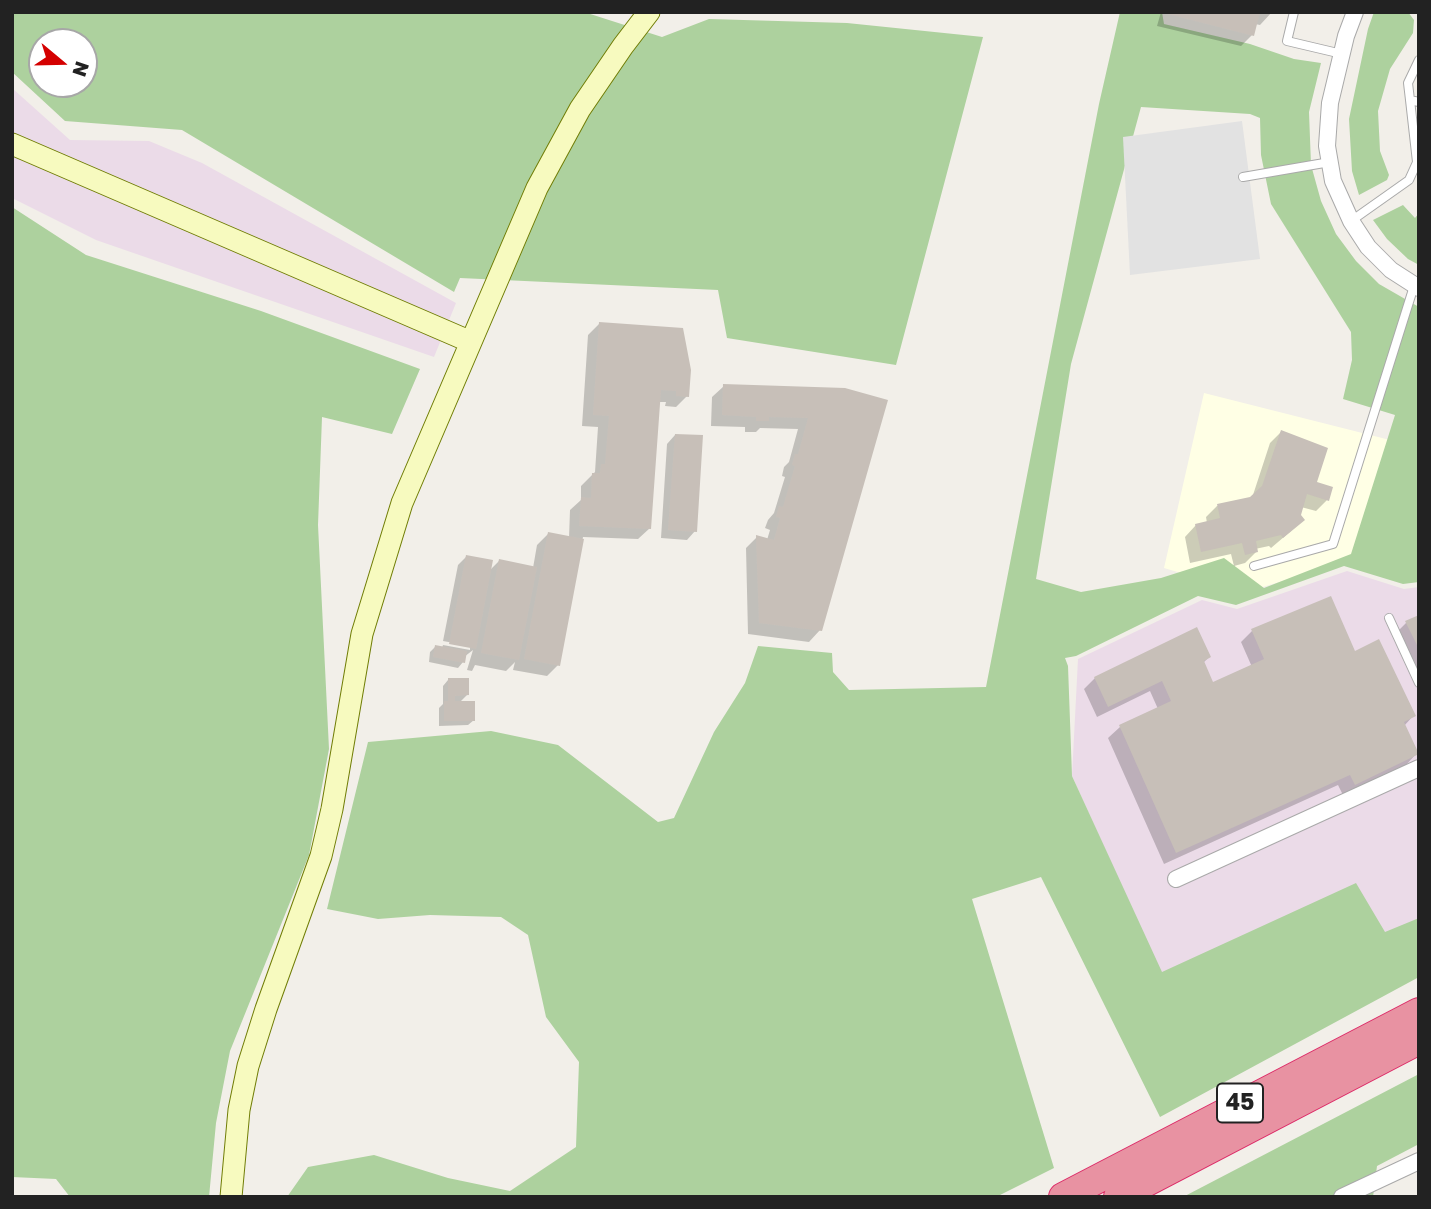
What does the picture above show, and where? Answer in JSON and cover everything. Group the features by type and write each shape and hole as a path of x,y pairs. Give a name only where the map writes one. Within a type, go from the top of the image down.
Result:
{"highway":[{"name":"45","path":"1063,1197 1419,1012"},
{"name":"45","path":"1118,1197 1419,1040"}],"street":[{"path":"231,1197 239,1110 248,1066 321,856 332,809 362,634 402,503 537,188 580,109 649,12"},
{"path":"1355,12 1331,103 1327,146 1334,181 1351,221 1368,247 1391,270 1416,287"},
{"path":"12,144 471,342"},
{"path":"1176,879 1419,768"},
{"path":"1342,1197 1419,1161"}],"lane":[{"path":"1294,12 1287,41 1342,54"},
{"path":"1351,221 1409,180 1418,160 1414,101 1408,83 1419,60"},
{"path":"1243,177 1330,162"},
{"path":"1254,566 1333,544 1416,287"},
{"path":"1389,618 1419,684"}],"shaded area":[{"path":"12,88 70,140 149,141 202,163 456,303 434,357 96,240 12,198"},
{"path":"1242,121 1260,259 1130,275 1123,137"},
{"path":"1204,393 1390,440 1356,559 1246,592 1164,568"},
{"path":"1347,571 1404,589 1419,587 1419,931 1192,1042 1072,776 1078,659 1202,600 1237,609"}],"green space":[{"path":"12,12 584,12 662,37 709,19 847,23 983,37 896,365 727,338 718,290 460,278 454,292 182,130 65,121 40,98 98,98 98,28 28,28 28,87 12,72"},
{"path":"1120,12 1162,12 1164,24 1250,44 1294,59 1321,63 1309,112 1311,165 1321,201 1336,234 1356,261 1379,284 1419,307 1419,582 1403,584 1344,566 1236,605 1198,596 1076,656 1065,658 1068,666 1072,776 1162,972 1356,883 1385,932 1419,918 1419,977 1160,1117 1041,877 972,899 1054,1168 996,1197 287,1197 308,1167 374,1155 448,1178 510,1191 576,1147 579,1062 546,1017 528,935 501,917 430,915 378,919 327,909 368,742 491,731 558,745 658,822 674,818 714,732 745,683 758,646 832,653 833,672 849,690 986,687 1099,104","holes":["1141,107 1250,114 1260,118 1261,155 1271,204 1351,332 1352,360 1343,399 1395,415 1351,554 1264,588 1224,558 1161,578 1081,592 1036,579 1071,364"]},
{"path":"1374,12 1408,12 1414,20 1413,33 1390,69 1378,111 1380,151 1389,175 1387,180 1359,195 1352,171 1349,119"},
{"path":"1403,205 1415,218 1419,213 1419,265 1408,259 1387,239 1373,220"},
{"path":"12,207 86,255 261,311 420,369 392,434 322,417 318,525 329,749 309,855 230,1051 216,1123 209,1197 70,1197 56,1179 12,1177"},
{"path":"1419,1074 1419,1144 1377,1166 1373,1197 1183,1197"}],"building":[{"path":"1168,12 1260,12 1254,36"},
{"path":"599,322 683,328 691,370 689,397 676,396 676,391 661,390 651,529 579,526 581,497 591,498 592,473 600,473 601,464 605,464 609,416 593,415"},
{"path":"723,384 845,388 888,400 822,631 759,623 756,535 774,540 780,518 776,517 779,506 783,507 795,466 792,465 795,454 798,454 808,418 769,417 769,421 756,421 756,417 722,415"},
{"path":"1281,430 1328,448 1317,482 1333,487 1329,501 1307,494 1301,515 1305,520 1283,538 1281,535 1256,541 1258,552 1245,555 1242,543 1201,552 1195,524 1220,518 1217,504 1250,497 1262,486"},
{"path":"675,434 703,435 697,532 668,530"},
{"path":"548,532 584,539 560,666 524,659"},
{"path":"466,555 493,560 476,649 449,644"},
{"path":"499,559 537,567 519,660 481,653"},
{"path":"1331,596 1355,651 1379,639 1416,716 1404,722 1419,754 1355,785 1350,775 1176,853 1119,725 1171,701 1162,681 1108,707 1094,677 1197,627 1211,657 1204,661 1213,682 1264,659 1251,629"},
{"path":"1419,615 1419,649 1405,621"},
{"path":"435,645 467,651 465,663 433,657"},
{"path":"448,678 469,678 469,695 455,696 455,701 475,701 475,721 444,721 444,701 448,701"}]}
